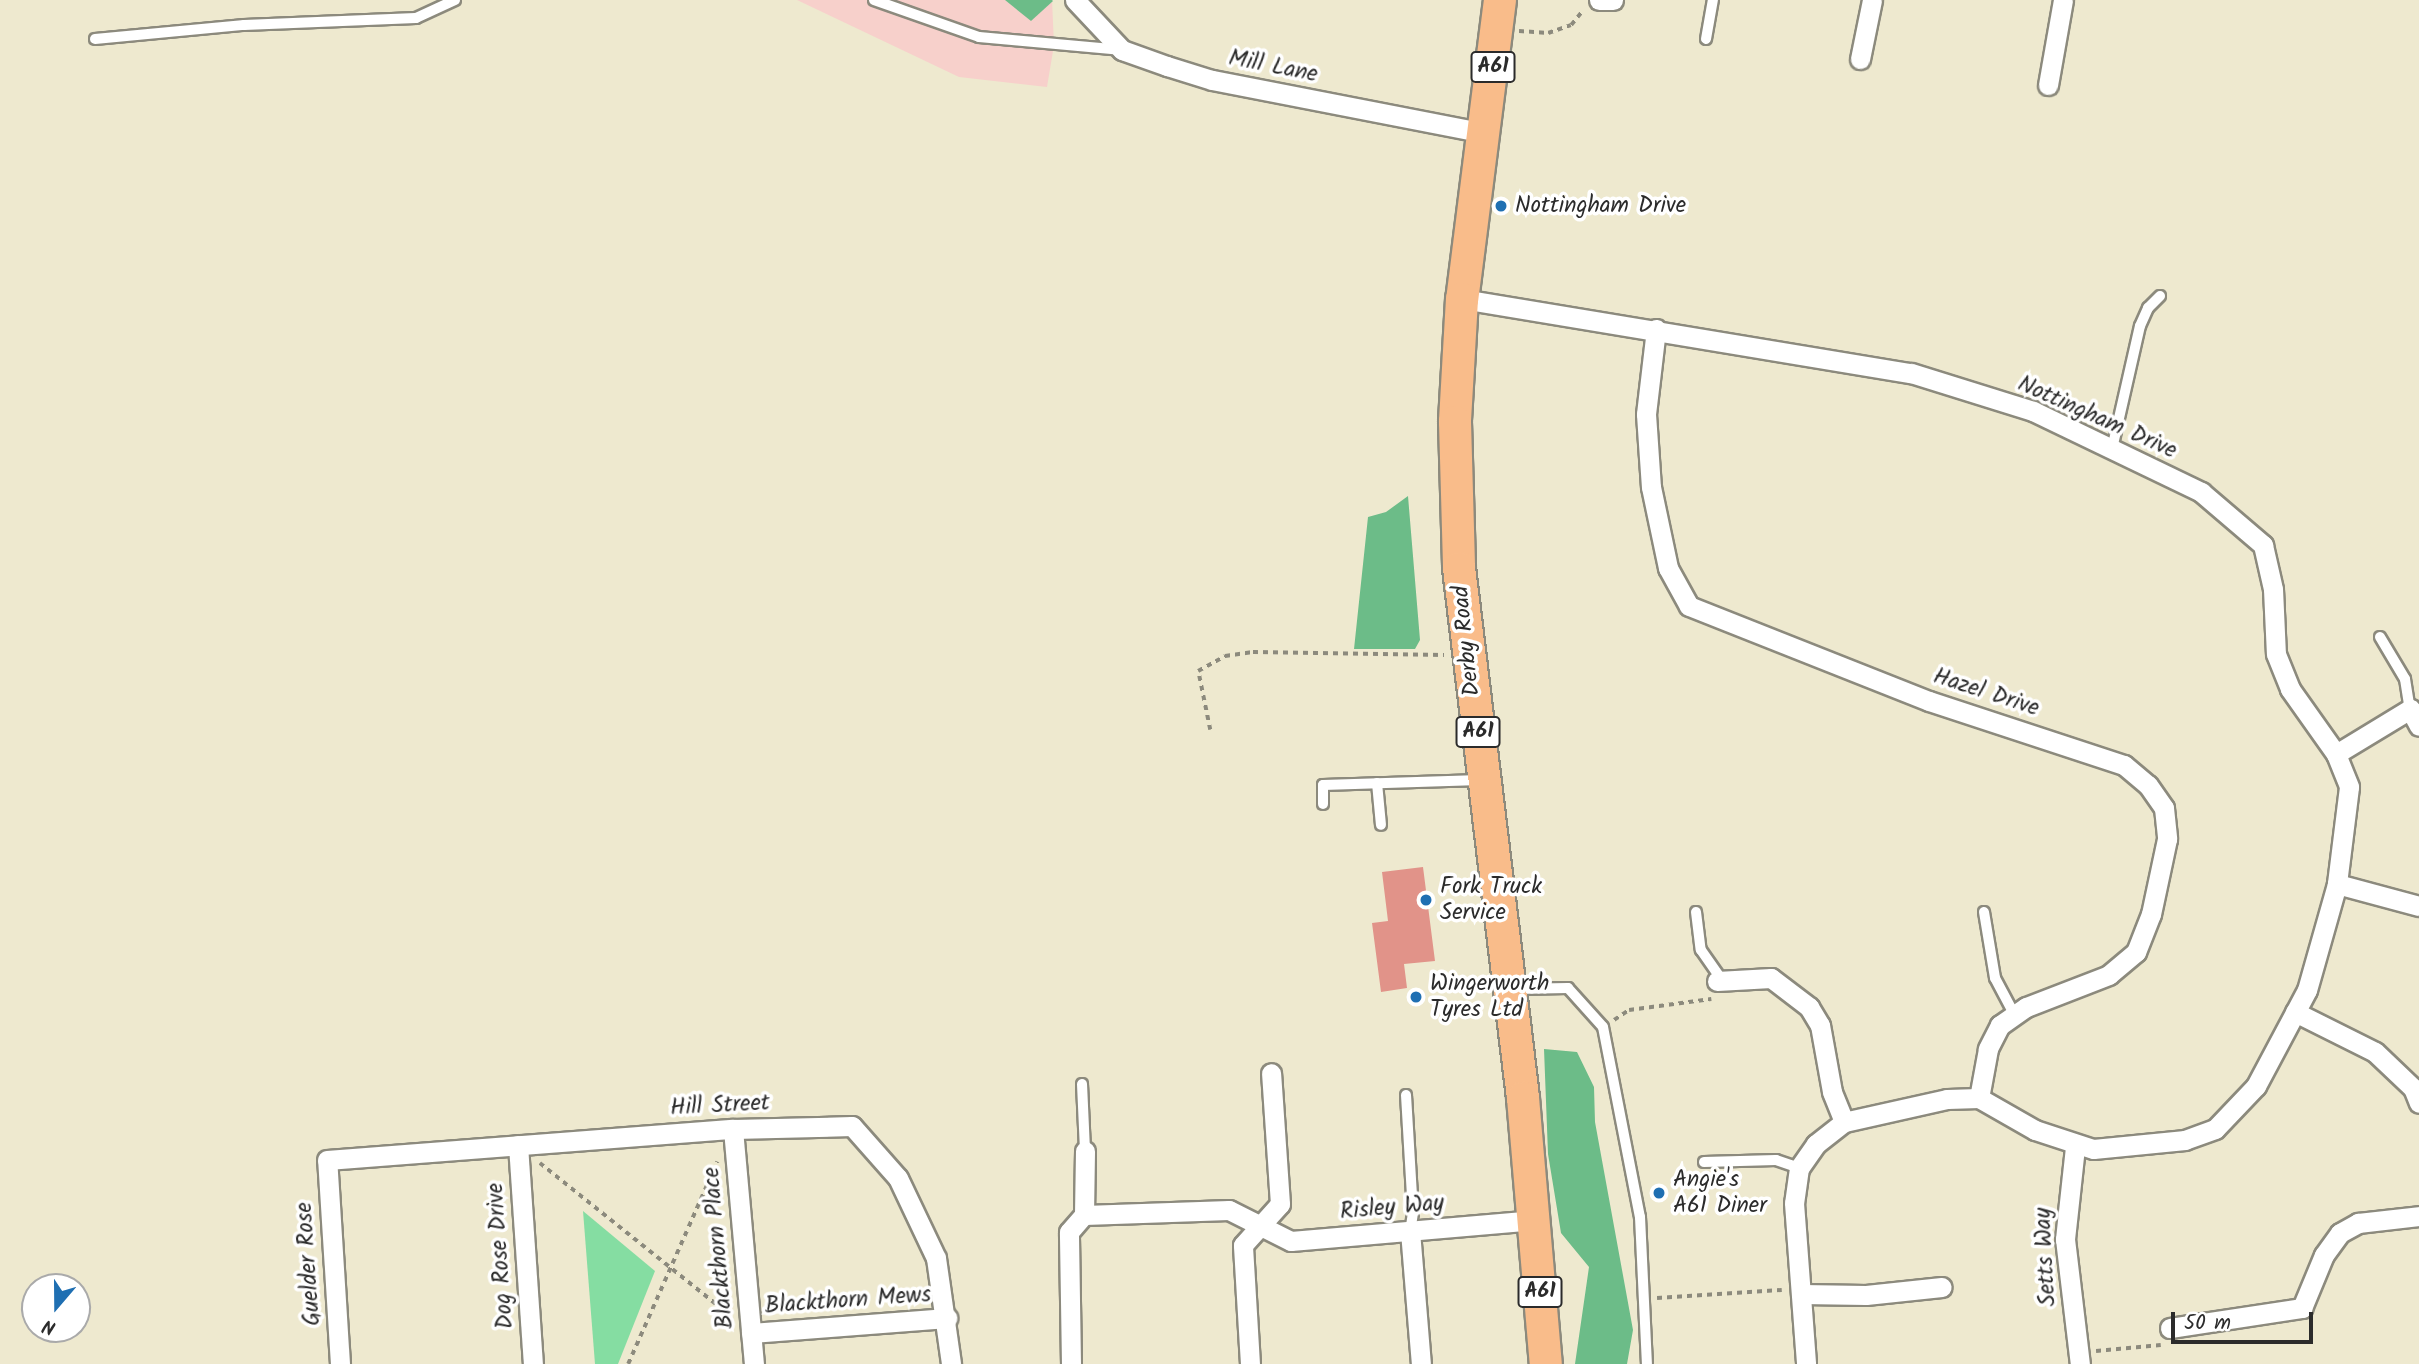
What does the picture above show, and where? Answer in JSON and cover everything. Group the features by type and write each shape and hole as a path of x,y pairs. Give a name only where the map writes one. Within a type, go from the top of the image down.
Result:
{"highway":[{"name":"Derby Road","path":"1499,14 1462,299 1455,422 1459,568 1467,656 1484,779 1535,1220 1546,1364"}],"street":[{"name":"Mill Lane","path":"1075,0 1122,50 1212,80 1484,133"},
{"path":"1592,3 1612,0"},
{"path":"1860,59 1872,0"},
{"path":"2048,85 2063,0"},
{"name":"Nottingham Drive","path":"1462,299 1911,373 2033,411 2201,492 2263,545 2273,589 2276,654 2290,689 2336,754 2349,788 2337,884 2307,990 2256,1086 2215,1129 2185,1140 2150,1145 2075,1147 1979,1098 1947,1098 1844,1122 1816,1144 1799,1168 1794,1203 1806,1364"},
{"name":"Hazel Drive","path":"1656,329 1646,414 1651,487 1668,568 1689,606 1929,701 2124,765 2148,785 2164,808 2167,839 2151,914 2136,951 2109,975 2014,1013 2000,1025 1988,1049 1979,1098"},
{"path":"2336,754 2414,718"},
{"path":"2337,884 2419,906"},
{"path":"1720,981 1771,978 1809,1007 1820,1025 1832,1092 1844,1122"},
{"path":"2295,1012 2375,1052 2413,1087 2419,1103"},
{"path":"1250,1364 1243,1245 1258,1223 1280,1204 1272,1073"},
{"name":"Hill Street","path":"327,1160 733,1129 852,1126 898,1178 936,1258 947,1318 951,1364"},
{"name":"Blackthorn Place","path":"733,1129 754,1364"},
{"name":"Dog Rose Drive","path":"518,1145 533,1364"},
{"name":"Setts Way","path":"2075,1147 2065,1239 2080,1358"},
{"path":"1071,1364 1069,1231 1084,1215 1086,1151"},
{"name":"Guelder Rose","path":"327,1160 341,1364"},
{"name":"Risley Way","path":"1084,1215 1229,1210 1291,1241 1535,1220"},
{"path":"2170,1328 2302,1308 2324,1255 2340,1233 2358,1223 2419,1216"},
{"path":"1410,1231 1421,1364"},
{"path":"1801,1291 1866,1295 1942,1287"},
{"name":"Blackthorn Mews","path":"751,1333 947,1318"}],"lane":[{"path":"95,39 243,25 416,18 455,0"},
{"path":"874,0 979,37 1122,50"},
{"path":"1706,39 1713,0"},
{"path":"2112,449 2140,327 2148,307 2160,296"},
{"path":"2380,637 2405,680 2414,718"},
{"path":"1323,804 1323,785 1484,779"},
{"path":"1377,783 1381,825"},
{"path":"1696,912 1701,950 1720,981"},
{"path":"1984,912 1995,978 2014,1013"},
{"path":"1509,989 1568,988 1603,1027 1640,1217 1647,1364"},
{"path":"1082,1084 1086,1151"},
{"path":"1406,1095 1413,1213 1410,1231"},
{"path":"1704,1162 1776,1160 1799,1168"}],"path":[{"path":"1499,14 1548,33 1572,25 1592,3"},
{"path":"1210,730 1198,671 1224,656 1253,652 1467,656"},
{"path":"1603,1027 1629,1010 1712,999 1720,981"},
{"path":"628,1364 668,1266 733,1129"},
{"path":"518,1145 751,1333"},
{"path":"1645,1298 1801,1291"},
{"path":"2080,1358 2161,1345 2170,1328"}],"shaded area":[{"path":"797,0 1052,0 1054,45 1047,87 959,77"}],"green space":[{"path":"1005,0 1052,0 1053,1 1031,21"},
{"path":"1408,496 1420,640 1415,649 1354,649 1368,517 1386,512"},
{"path":"1544,1049 1577,1052 1594,1087 1595,1122 1633,1330 1627,1364 1575,1364 1589,1267 1561,1233 1548,1154"},
{"path":"583,1211 655,1271 618,1364 595,1364"}],"building":[{"path":"1423,867 1435,961 1404,964 1407,988 1381,992 1372,923 1388,921 1382,872"}],"place":[{"name":"Nottingham Drive","path":"1501,206"},
{"name":"Fork Truck Service","path":"1426,900"},
{"name":"Wingerworth Tyres Ltd","path":"1416,997"},
{"name":"Angie's A61 Diner","path":"1659,1193"}]}
